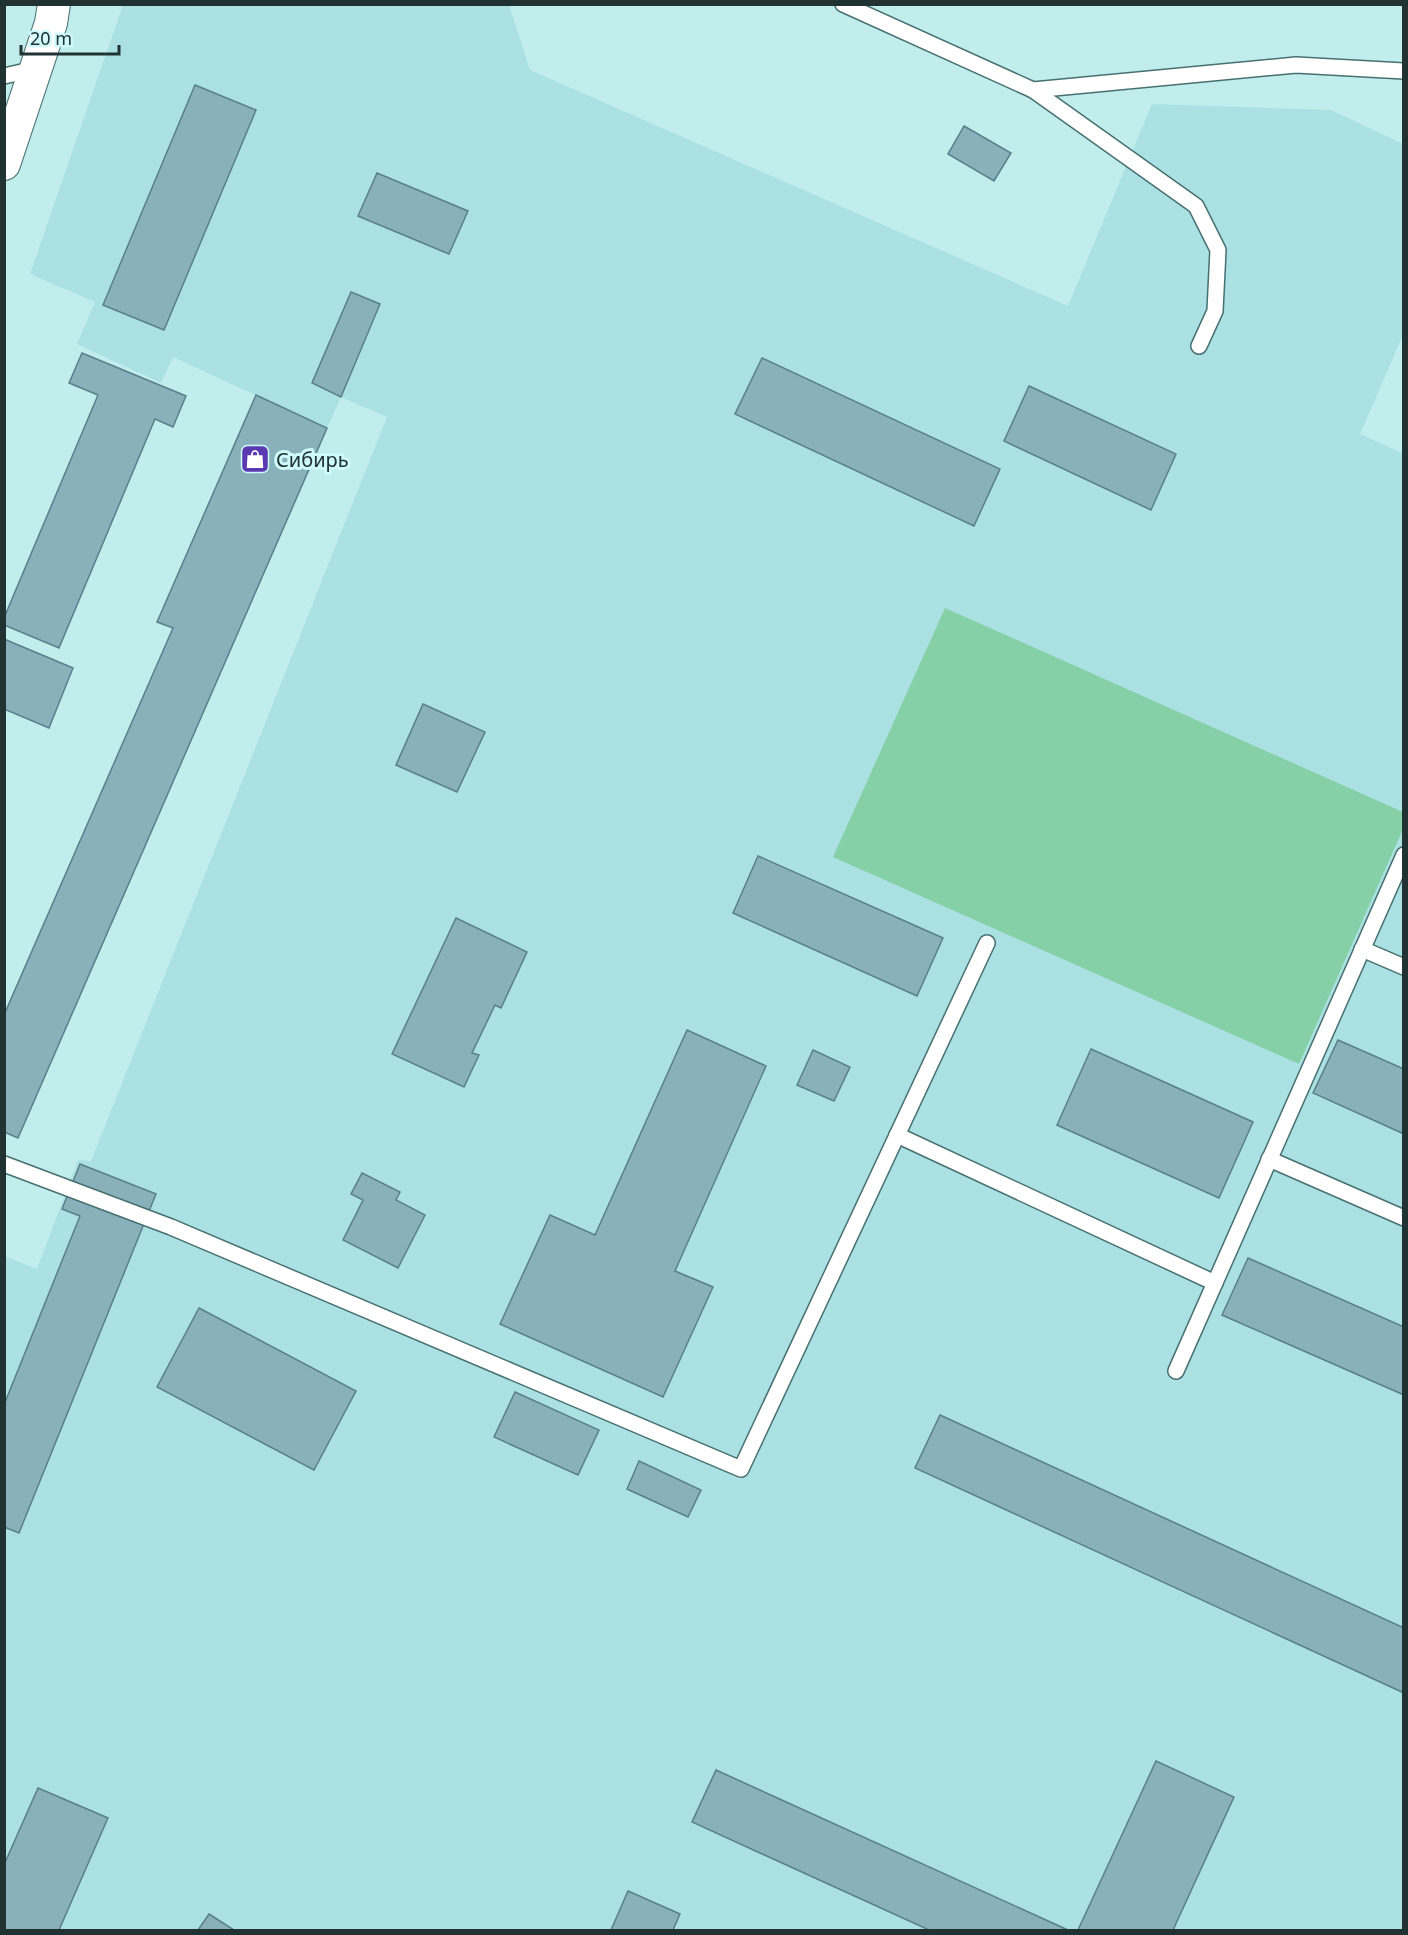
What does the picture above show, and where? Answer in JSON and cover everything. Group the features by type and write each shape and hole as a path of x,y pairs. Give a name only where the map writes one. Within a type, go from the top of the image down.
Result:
{"street":[{"path":"4,164 51,22 54,4"}],"lane":[{"path":"843,4 1033,90 1196,206 1218,250 1215,311 1199,346"},
{"path":"1033,90 1296,65 1404,71"},
{"path":"4,76 35,69"},
{"path":"1176,1371 1404,855"},
{"path":"4,1164 171,1227 741,1469 987,943"},
{"path":"1362,949 1404,967"},
{"path":"897,1135 1215,1283"},
{"path":"1269,1159 1404,1218"}],"shaded area":[{"path":"123,5 509,5 530,70 1068,306 1152,104 1331,110 1403,144 1403,335 1360,434 1404,454 1403,1930 5,1930 4,1256 37,1269 78,1160 91,1161 387,417 341,397 327,428 173,357 161,383 77,344 95,302 30,274"}],"green space":[{"path":"945,608 1403,812 1403,829 1299,1064 833,857"}],"building":[{"path":"195,85 256,110 164,330 103,305"},
{"path":"964,126 1011,153 994,181 948,154"},
{"path":"377,173 468,211 449,254 358,216"},
{"path":"351,292 380,304 341,397 312,383"},
{"path":"82,353 186,396 173,427 155,419 59,648 4,625 4,618 98,395 69,383"},
{"path":"762,358 1000,469 974,526 735,414"},
{"path":"1029,386 1176,454 1151,510 1004,441"},
{"path":"256,395 327,428 18,1138 4,1132 4,1015 173,628 157,622"},
{"path":"4,639 73,668 49,728 4,709"},
{"path":"423,704 485,732 457,792 396,765"},
{"path":"758,856 943,938 917,996 733,913"},
{"path":"456,918 527,952 501,1008 495,1005 472,1053 479,1055 464,1087 392,1054"},
{"path":"687,1030 766,1066 675,1271 713,1287 663,1397 500,1324 550,1215 595,1235"},
{"path":"1338,1040 1404,1069 1404,1134 1313,1093"},
{"path":"1091,1049 1253,1122 1219,1198 1057,1125"},
{"path":"813,1050 850,1067 834,1101 797,1085"},
{"path":"80,1164 156,1194 19,1533 4,1527 4,1405 80,1216 62,1209"},
{"path":"362,1173 400,1192 396,1200 425,1215 398,1268 343,1240 363,1200 351,1194"},
{"path":"1248,1258 1404,1327 1404,1395 1222,1315"},
{"path":"199,1308 356,1391 314,1470 157,1387"},
{"path":"515,1392 599,1430 578,1475 494,1437"},
{"path":"940,1415 1404,1628 1404,1693 915,1468"},
{"path":"639,1461 701,1490 688,1517 627,1489"},
{"path":"1156,1761 1234,1797 1173,1930 1078,1930"},
{"path":"716,1770 1068,1930 929,1930 692,1822"},
{"path":"38,1788 108,1818 59,1930 4,1930 4,1865"},
{"path":"628,1891 680,1914 673,1930 611,1930"},
{"path":"209,1914 234,1930 198,1930"}],"place":[{"name":"Сибирь","path":"255,459"}]}
